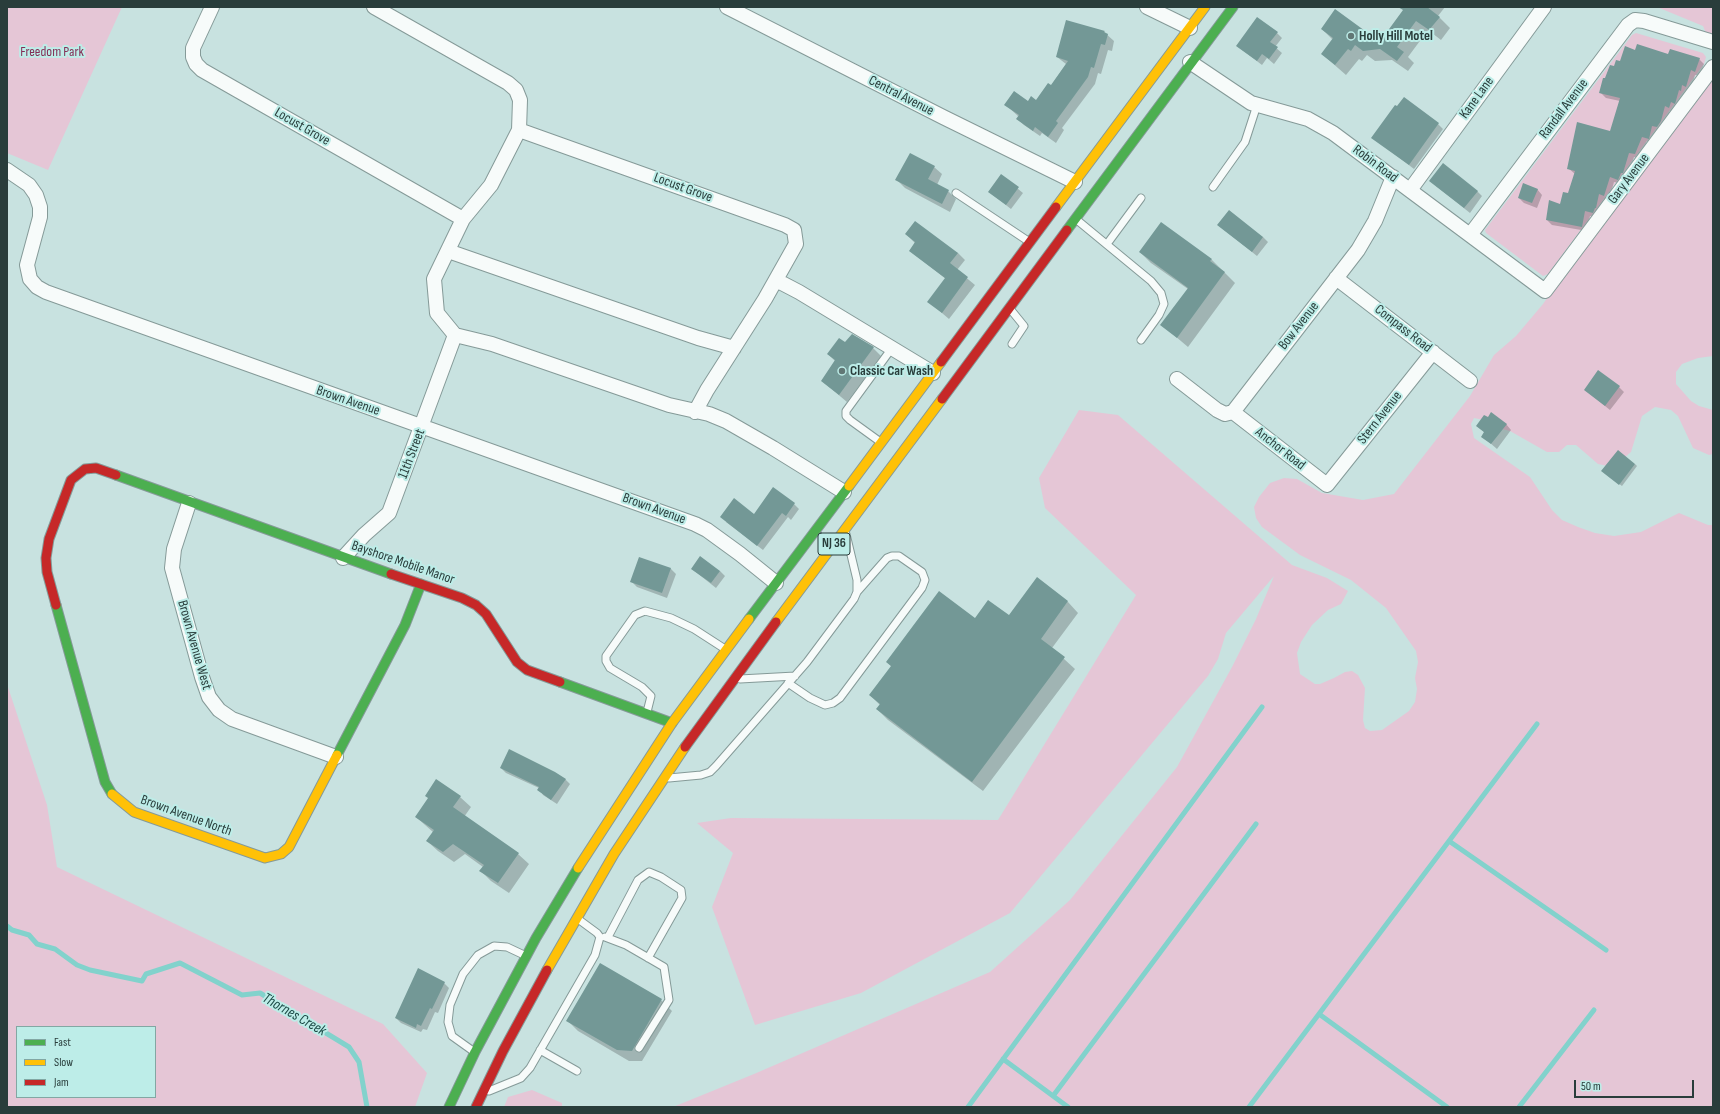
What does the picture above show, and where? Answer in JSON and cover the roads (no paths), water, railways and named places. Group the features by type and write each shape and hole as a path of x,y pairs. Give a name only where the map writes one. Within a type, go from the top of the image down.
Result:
{"main road":[{"name":"NJ 36","path":"449,1107 475,1052 527,957 592,845 672,723 1205,7"},
{"name":"NJ 36","path":"476,1107 503,1051 576,918 614,854 663,779 734,679 1077,220 1190,62 1233,7"},
{"name":"Bayshore Mobile Manor","path":"96,468 343,558 462,598 476,605 495,625 516,662 527,670 647,712 672,723"},
{"name":"Brown Avenue North","path":"96,468 85,469 71,480 49,539 46,558 47,572 105,782 114,797 134,812 254,856 273,858 281,854 289,847 405,625 421,584"}],"street":[{"name":"Locust Grove","path":"212,7 193,48 193,57 196,64 202,70 463,219"},
{"path":"374,7 508,84 516,90 520,100 518,130 491,185 463,219 434,279 437,313 455,335 492,344 669,405 709,414 726,421 844,492"},
{"name":"Central Avenue","path":"728,7 943,117 1075,182"},
{"path":"1147,7 1190,28"},
{"name":"Kane Lane","path":"1410,190 1544,7"},
{"name":"Randall Avenue","path":"1470,234 1628,24 1635,20 1644,21 1713,42"},
{"name":"Robin Road","path":"1190,62 1242,98 1257,105 1308,119 1321,125 1545,291"},
{"name":"Gary Avenue","path":"1545,291 1713,67"},
{"name":"Locust Grove","path":"518,130 785,225 794,230 796,244 776,280 695,412"},
{"name":"Brown Avenue","path":"7,170 29,185 36,195 40,207 40,217 26,265 30,279 37,287 46,292 695,524 707,530 740,554 776,583"},
{"name":"Bow Avenue","path":"1233,412 1336,278 1368,233 1393,177"},
{"path":"448,251 698,338 734,348"},
{"name":"Compass Road","path":"1336,278 1470,380"},
{"path":"776,280 799,292 933,373"},
{"name":"11th Street","path":"343,558 364,535 389,513 455,335"},
{"name":"Stern Avenue","path":"1327,485 1433,352"},
{"path":"1177,379 1217,410 1225,414 1233,412"},
{"name":"Anchor Road","path":"1233,412 1327,485"},
{"name":"Brown Avenue West","path":"189,503 174,550 172,568 209,698 219,710 232,719 336,757"}],"lane":[{"path":"1213,187 1245,142 1257,105"},
{"path":"956,193 1030,242"},
{"path":"1107,244 1141,198"},
{"path":"1077,220 1151,281 1161,293 1164,304 1159,315 1141,340"},
{"path":"1010,309 1024,326 1012,344"},
{"path":"881,442 850,420 846,416 846,411 892,348"},
{"path":"845,530 857,580 857,592"},
{"path":"663,779 701,775 710,772 788,683 795,676 854,599 857,592 887,558 899,556 922,572 924,580 922,588 840,698 833,703 825,705 810,698 788,683"},
{"path":"647,712 651,696 642,688 610,668 606,661 606,656 635,615 645,611 671,618 694,629 726,650"},
{"path":"734,679 795,676"},
{"path":"608,937 638,880 649,872 661,877 681,890 682,898 648,958"},
{"path":"483,1093 521,1078 530,1068 594,955 599,938 597,933 576,918"},
{"path":"599,938 608,937 626,944 664,968 668,1000 639,1048"},
{"path":"475,1052 452,1036 448,1022 450,1005 463,974 478,955 494,946 507,947 527,957"},
{"path":"540,1050 577,1071"}],"waterway":[{"path":"968,1107 1262,707"},
{"path":"1249,1107 1537,724"},
{"path":"1053,1096 1256,824"},
{"path":"1449,841 1606,950"},
{"name":"Thornes Creek","path":"7,926 12,930 29,935 37,944 55,949 77,965 90,970 142,981 146,974 180,963 242,995 260,993 349,1047 359,1062 367,1107"},
{"path":"1519,1107 1594,1010"},
{"path":"1319,1014 1447,1107"},
{"path":"1003,1059 1068,1107"}],"place":[{"name":"Holly Hill Motel","path":"1351,36"},
{"name":"Classic Car Wash","path":"842,371"}],"park label":[{"name":"Freedom Park","path":"52,52"}]}
